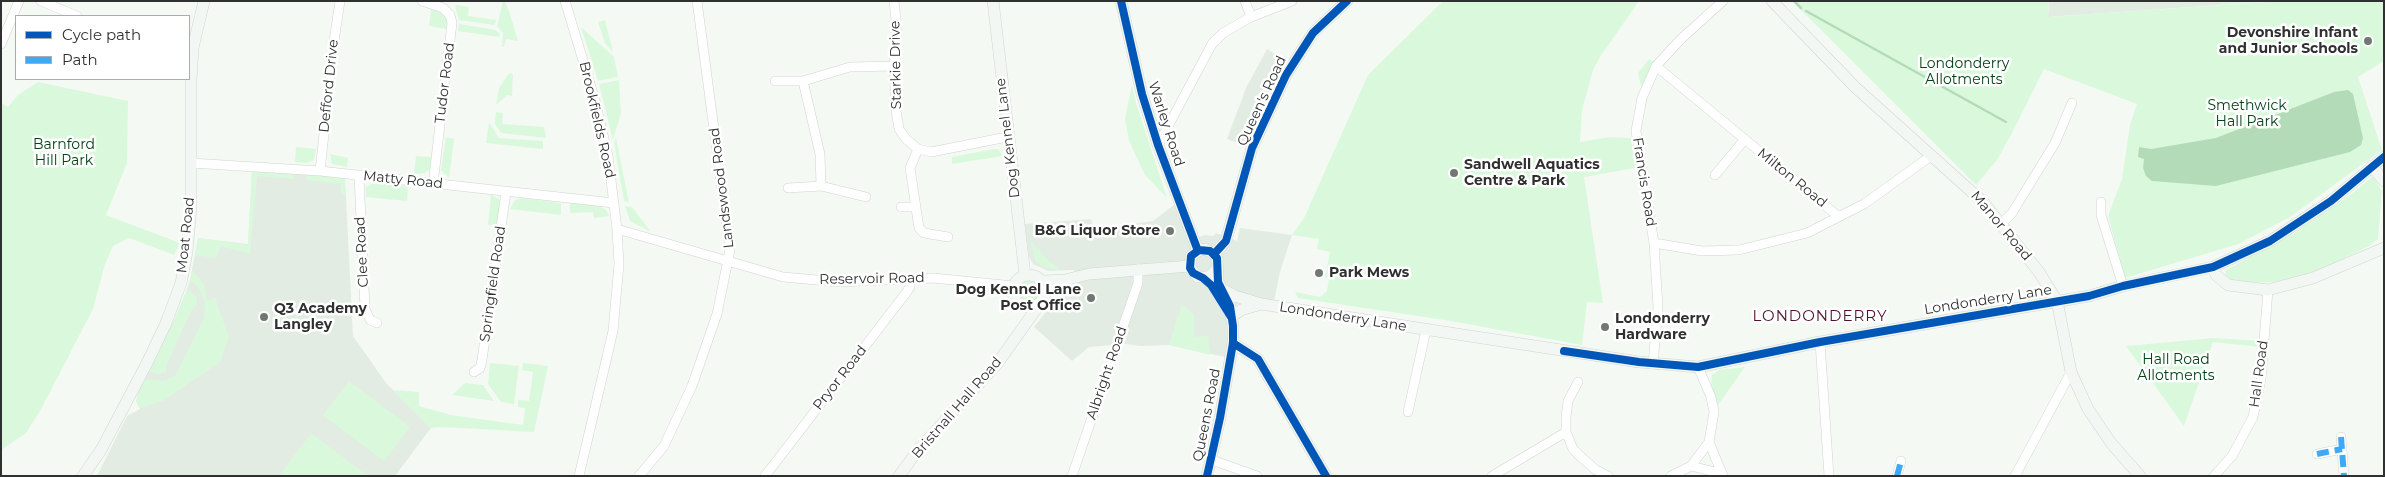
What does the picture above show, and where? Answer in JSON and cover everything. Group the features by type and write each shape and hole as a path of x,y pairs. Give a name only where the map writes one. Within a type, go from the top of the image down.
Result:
{"street":[{"path":"1,44 18,1"},
{"path":"42,1 75,15"},
{"name":"Moat Road","path":"83,476 100,450 146,363 175,302 187,252 191,163 191,47 204,1"},
{"name":"Defford Drive","path":"320,171 340,1"},
{"name":"Tudor Road","path":"422,1 442,8 450,15 452,23 433,184"},
{"name":"Brookfields Road","path":"565,1 597,109 608,156 617,228 618,295 613,331 580,476"},
{"name":"Landswood Road","path":"639,476 664,446 686,400 715,321 728,262 730,240 697,1"},
{"name":"Starkie Drive","path":"894,1 897,29 894,66 896,110 900,129 906,139 918,148"},
{"name":"Dog Kennel Lane","path":"993,1 1007,137 1025,275"},
{"name":"Warley Road","path":"1121,1 1142,94 1158,145 1198,251"},
{"path":"1244,1 1251,17"},
{"path":"1158,145 1212,44 1223,33 1251,17 1292,1"},
{"name":"Queen's Road","path":"1214,254 1226,241 1252,148 1286,75 1313,33 1347,1"},
{"name":"Francis Road","path":"1653,364 1658,307 1654,242 1636,132 1642,98 1656,66 1681,39 1723,1"},
{"name":"Manor Road","path":"1772,1 1855,87 1983,202 2039,272 2057,301 2071,372 2088,409 2111,443 2140,476"},
{"path":"775,81 803,81 850,67 894,66"},
{"name":"Milton Road","path":"1656,66 1839,217"},
{"path":"803,81 820,154 821,186"},
{"path":"2001,224 2012,213 2055,144 2072,103"},
{"path":"948,237 924,233 919,228 910,168 918,148 931,152 1007,137"},
{"name":"Milton Road","path":"1715,175 1745,140"},
{"path":"1654,242 1702,251 1739,250 1807,233 1864,204 1931,156"},
{"name":"Londonderry Lane","path":"1223,290 1261,304 1653,364 1698,367 1820,342 2089,296 2123,286 2213,267 2270,241 2331,201 2384,157"},
{"name":"Matty Road","path":"191,163 320,171 614,203"},
{"path":"2372,166 2384,181"},
{"name":"Clee Road","path":"359,176 365,309 370,320 377,323"},
{"path":"788,188 821,186 866,197"},
{"name":"Springfield Road","path":"474,372 480,368 482,360 506,192"},
{"path":"2101,202 2100,215 2123,286"},
{"path":"901,207 916,207"},
{"name":"Reservoir Road","path":"617,228 782,277 813,281 860,282 933,278 1014,286"},
{"path":"2213,267 2216,275 2228,285 2268,290 2314,278 2384,248"},
{"path":"1204,278 1214,274 1218,264 1214,254 1205,249 1191,256 1190,266 1193,273 1204,278 1220,298 1231,317"},
{"path":"1043,281 1065,280 1089,274 1190,266"},
{"name":"Albright Road","path":"1072,476 1138,283 1138,269"},
{"name":"Queens Road","path":"1207,476 1212,460 1232,343 1230,306 1218,282 1217,269"},
{"path":"1025,275 1034,275 1043,281 1046,288 1045,297 1040,304 1028,308 1022,306 1014,297 1014,286 1018,279 1025,275"},
{"name":"Pryor Road","path":"765,476 906,294 910,287 910,278"},
{"name":"Bristnall Hall Road","path":"899,476 918,450 997,364 1040,304 1065,280"},
{"name":"Hall Road","path":"2214,476 2232,456 2253,417 2261,379 2268,290"},
{"name":"Londonderry Lane","path":"1231,317 1241,310 1261,304"},
{"name":"Bristnall Hall Road","path":"1014,340 1022,306"},
{"name":"Londonderry Lane","path":"1408,412 1426,330"},
{"path":"1820,342 1829,476"},
{"path":"1232,343 1258,359 1326,476"},
{"path":"1230,358 1245,357 1258,359"},
{"path":"1671,476 1691,466 1709,442 1714,412 1711,397 1698,367"},
{"path":"2015,476 2071,372"},
{"path":"1578,382 1568,401 1566,432 1573,448 1581,457 1596,470 1608,476"},
{"path":"1492,476 1566,432"},
{"path":"2341,437 2344,476"},
{"path":"1709,442 1721,476"},
{"path":"2317,454 2342,449"},
{"path":"1212,460 1257,476"},
{"path":"1897,476 1902,461"},
{"path":"1691,466 1715,472 1721,476"}],"shaded area":[{"name":"Devonshire Infant and Junior Schools","path":"2049,1 2277,1 2048,17"},
{"path":"1267,49 1286,61 1245,146 1227,139 1246,88"},
{"path":"2348,90 2353,94 2363,138 2361,145 2350,152 2216,186 2152,181 2146,176 2143,168 2144,159 2138,157 2139,147 2151,149 2216,138 2334,92"},
{"name":"Q3 Academy Langley","path":"252,170 345,178 353,336 386,383 431,428 395,476 97,476 127,416 140,409 136,401 138,393 179,311 190,280 198,238 248,244"},
{"path":"1179,201 1193,239 1205,235 1213,236 1216,233 1237,241 1240,228 1292,235 1280,272 1273,306 1246,302 1239,303 1228,312 1230,358 1169,345 1141,346 1125,344 1089,347 1072,361 1034,327 1064,289 1077,285 1074,270 1048,271 1033,264 1029,257 1025,224 1091,219 1094,229 1153,221"}],"green space":[{"path":"503,1 505,1 509,11 518,41 506,39 504,47 502,47 503,33 497,26"},
{"name":"Sandwell Aquatics Centre & Park","path":"1443,1 1639,1 1593,70 1582,110 1580,142 1610,137 1631,138 1635,168 1584,177 1603,303 1587,302 1582,345 1451,321 1298,298 1295,292 1320,297 1327,291 1329,278 1325,277 1330,252 1317,249 1319,239 1292,235 1304,218 1368,75"},
{"name":"Smethwick Hall Park","path":"1792,1 2049,1 2048,17 2268,2 2216,5 2226,1 2384,1 2384,61 2358,77 2382,150 2290,217 2238,244 2125,278 2108,216 2122,179 2130,125 2137,104 2044,69 1997,160 1976,185"},
{"path":"455,6 469,7 468,16 497,20 494,25 459,20"},
{"path":"431,8 443,13 447,19 446,29 429,26"},
{"path":"605,20 613,52 605,43 598,22"},
{"path":"459,24 496,30 500,34 499,37 458,31"},
{"path":"581,27 614,57 618,77 598,81"},
{"path":"1649,59 1655,63 1641,86 1638,73"},
{"path":"509,73 513,74 512,96 507,95 496,105 499,88"},
{"path":"619,80 621,113 613,140 599,84"},
{"name":"Barnford Hill Park","path":"38,82 128,101 127,163 106,215 180,243 174,255 129,238 113,246 105,264 93,309 40,411 26,433 1,450 1,103 8,107 18,95"},
{"path":"1132,85 1136,103 1167,198 1145,175 1129,141 1125,118"},
{"path":"496,112 503,113 502,124 544,127 546,138 501,133 495,124"},
{"path":"489,122 499,138 543,141 543,149 486,143"},
{"path":"446,137 454,139 449,178 441,170"},
{"path":"616,138 629,203 624,201 614,143"},
{"path":"296,147 316,149 314,160 306,163 295,162"},
{"path":"998,149 1003,156 952,164 952,157"},
{"path":"330,154 348,158 347,167 332,164"},
{"path":"416,156 432,157 430,169 425,173 414,174"},
{"path":"252,170 295,173 294,179 257,176 250,254 221,246 216,258 195,255 198,238 248,245"},
{"path":"306,175 345,178 345,195 341,194 341,184 306,180"},
{"path":"2373,176 2382,191 2378,239 2369,246 2314,273 2275,282 2245,283 2225,280 2226,270 2294,233 2349,196"},
{"path":"373,183 408,186 407,201 366,197 366,187"},
{"path":"491,194 500,200 497,226 488,225"},
{"path":"521,198 561,203 561,215 510,209 515,200"},
{"path":"570,203 600,206 606,210 609,216 594,218 593,212 570,213"},
{"path":"625,206 632,207 651,232 630,221"},
{"path":"1030,240 1060,270 1046,268 1036,262"},
{"path":"192,271 204,284 207,301 215,298 229,337 220,362 163,401 140,408 136,401 145,379 164,381 175,376 204,318 205,301 198,287 190,280"},
{"path":"1029,280 1037,283 1040,291 1037,299 1029,302 1021,299 1018,291 1021,283"},
{"path":"187,289 197,297 197,305 191,311 167,364 167,371 160,374 153,373 149,371"},
{"path":"1182,304 1194,314 1194,337 1208,336 1210,355 1169,345"},
{"name":"Hall Road Allotments","path":"2214,338 2261,341 2260,347 2213,342 2184,426 2126,346"},
{"path":"490,363 519,366 514,404 501,402 488,384"},
{"path":"523,363 548,366 534,432 431,428 393,390 419,392 419,406 451,415 523,425 525,408 518,407 518,400 529,401 533,372 522,370"},
{"path":"1745,367 1718,405 1711,386 1712,375 1719,370"},
{"path":"349,381 410,427 384,461 323,415"},
{"path":"465,383 483,385 494,401 452,395"},
{"path":"311,433 368,476 279,476"}],"waterway":[{"path":"1794,1 1801,8"},
{"path":"1806,11 2006,122"}],"marked path":[{"path":"2341,437 2344,476"},
{"path":"2317,454 2342,449"},
{"path":"1897,476 1901,461"}],"cycle path":[{"path":"1121,1 1142,94 1158,145 1198,251"},
{"path":"1214,254 1226,241 1252,148 1286,75 1313,33 1347,1"},
{"path":"1564,351 1639,362 1698,367 1820,342 2089,296 2123,286 2213,267 2270,241 2331,201 2384,157"},
{"path":"1207,476 1220,418 1233,343 1233,326 1230,306 1218,282 1217,258 1210,251 1199,250 1191,256 1190,268 1193,273 1211,285 1231,317"},
{"path":"1233,343 1258,359 1326,476"}],"place":[{"name":"Devonshire Infant and Junior Schools","path":"2368,41"},
{"name":"Sandwell Aquatics Centre & Park","path":"1454,173"},
{"name":"B&G Liquor Store","path":"1170,231"},
{"name":"Park Mews","path":"1319,273"},
{"name":"Dog Kennel Lane Post Office","path":"1091,298"},
{"name":"Q3 Academy Langley","path":"264,317"},
{"name":"Londonderry Hardware","path":"1605,327"}],"district":[{"name":"LONDONDERRY","path":"1820,317"}],"park label":[{"name":"Londonderry Allotments","path":"1964,72"}]}
